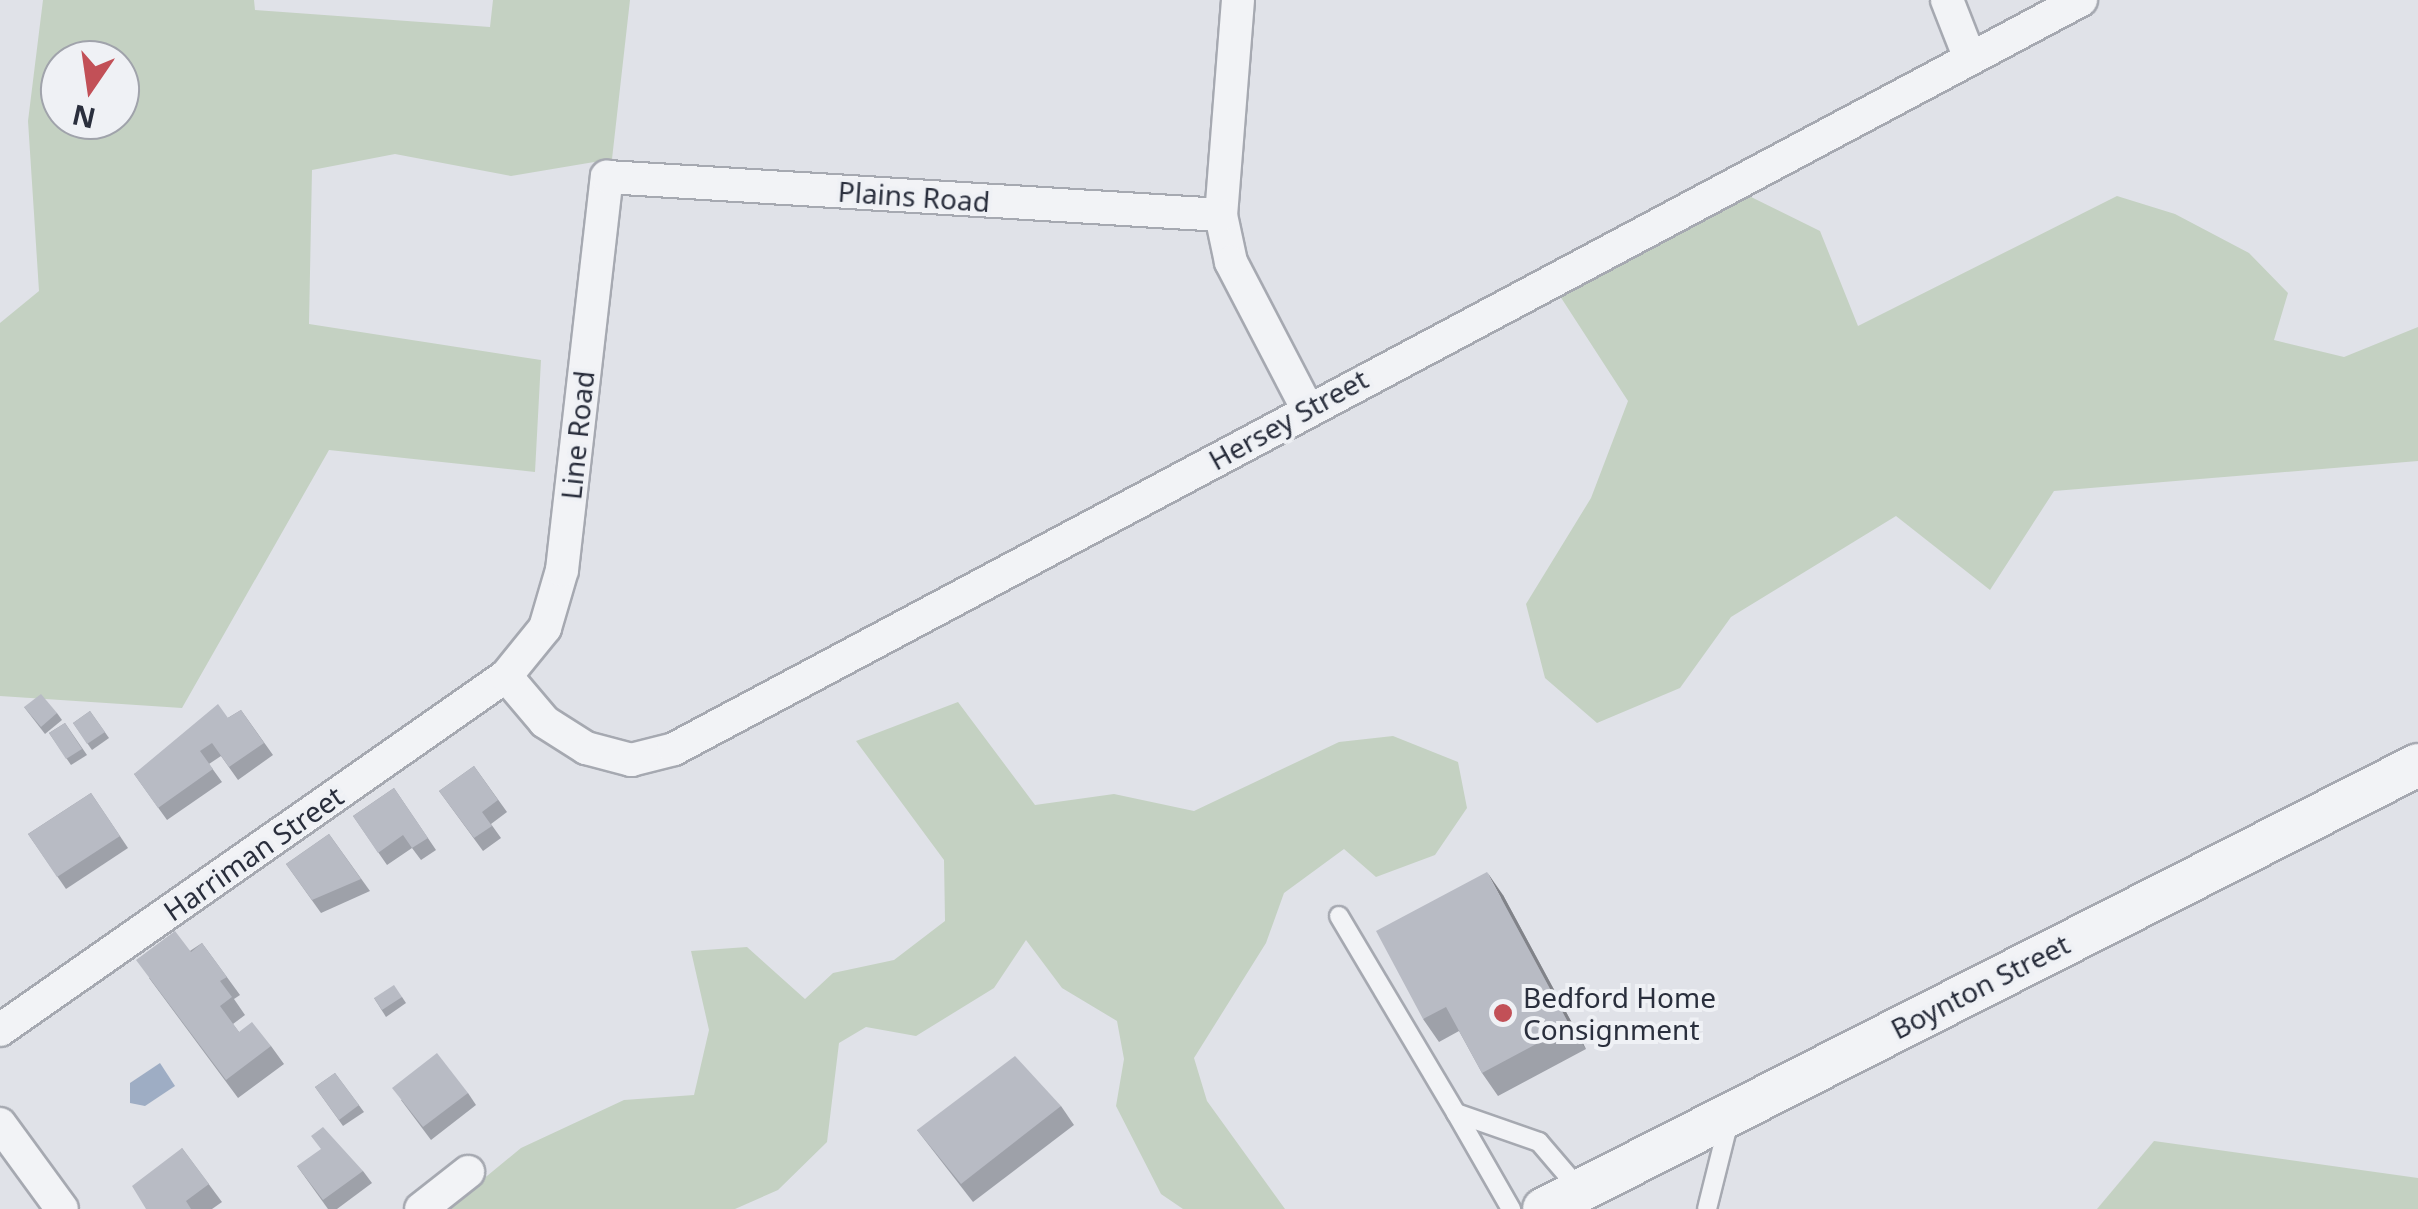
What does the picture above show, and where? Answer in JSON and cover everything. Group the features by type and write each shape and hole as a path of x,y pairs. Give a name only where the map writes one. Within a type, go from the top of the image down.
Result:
{"street":[{"path":"1238,0 1220,216 1232,262 1307,408"},
{"path":"1946,0 1969,56"},
{"name":"Hersey Street","path":"506,676 546,722 586,748 632,760 674,748 1969,56 2081,0"},
{"name":"Plains Road","path":"606,178 1220,216"},
{"name":"Line Road","path":"506,676 544,628 562,570 606,178"},
{"name":"Harriman Street","path":"0,1030 506,676"},
{"name":"Boynton Street","path":"1562,1200 2418,765"},
{"path":"0,1124 62,1209"},
{"path":"421,1209 468,1172"}],"lane":[{"path":"1339,916 1511,1209"},
{"path":"1707,1209 1730,1112"},
{"path":"1456,1113 1539,1142 1562,1200"}],"green space":[{"path":"43,0 254,0 255,10 490,27 493,0 630,0 612,159 511,176 395,154 312,170 309,324 541,360 535,472 329,450 182,708 0,696 0,323 39,291 28,121"},
{"path":"1747,195 1820,231 1858,326 2117,196 2175,214 2249,253 2288,293 2274,340 2344,357 2418,327 2418,461 2054,491 1990,590 1896,516 1731,617 1680,688 1597,723 1545,678 1526,604 1591,498 1628,401 1558,293"},
{"path":"958,702 1035,805 1114,794 1194,811 1339,742 1393,736 1458,762 1467,808 1435,855 1376,877 1344,849 1284,893 1266,943 1194,1058 1207,1101 1285,1209 1183,1209 1161,1194 1116,1106 1124,1059 1117,1021 1062,988 1026,940 994,988 916,1036 866,1027 839,1043 827,1142 778,1190 735,1209 447,1209 521,1148 624,1100 694,1095 709,1030 691,951 747,947 805,999 833,973 894,960 945,921 944,860 856,741"},
{"path":"2154,1141 2418,1178 2418,1209 2097,1209"}],"water":[{"path":"160,1063 175,1086 145,1106 130,1103 130,1083"}],"building":[{"path":"41,694 57,713 41,727 24,707"},
{"path":"218,704 228,718 241,710 264,743 229,767 212,743 200,751 213,769 158,808 134,774"},
{"path":"90,711 105,732 87,744 73,723"},
{"path":"65,723 82,749 66,759 49,733"},
{"path":"474,766 498,800 482,812 492,826 474,838 439,791"},
{"path":"394,788 428,838 412,848 403,835 378,853 353,816"},
{"path":"91,793 120,836 57,877 28,834"},
{"path":"329,834 361,879 312,900 286,864"},
{"path":"1487,872 1570,1026 1482,1073 1446,1007 1423,1019 1376,931"},
{"path":"175,931 191,952 202,943 227,977 220,981 232,997 220,1006 239,1032 252,1022 271,1046 226,1080 136,960"},
{"path":"394,985 402,997 382,1010 374,998"},
{"path":"437,1053 468,1093 423,1127 392,1088"},
{"path":"1015,1056 1061,1106 961,1184 917,1130"},
{"path":"335,1073 359,1105 339,1120 315,1087"},
{"path":"323,1127 363,1171 323,1200 297,1166 321,1149 311,1136"},
{"path":"182,1148 209,1184 186,1201 191,1209 146,1209 132,1186"}],"place":[{"name":"Bedford Home Consignment","path":"1503,1013"}]}
